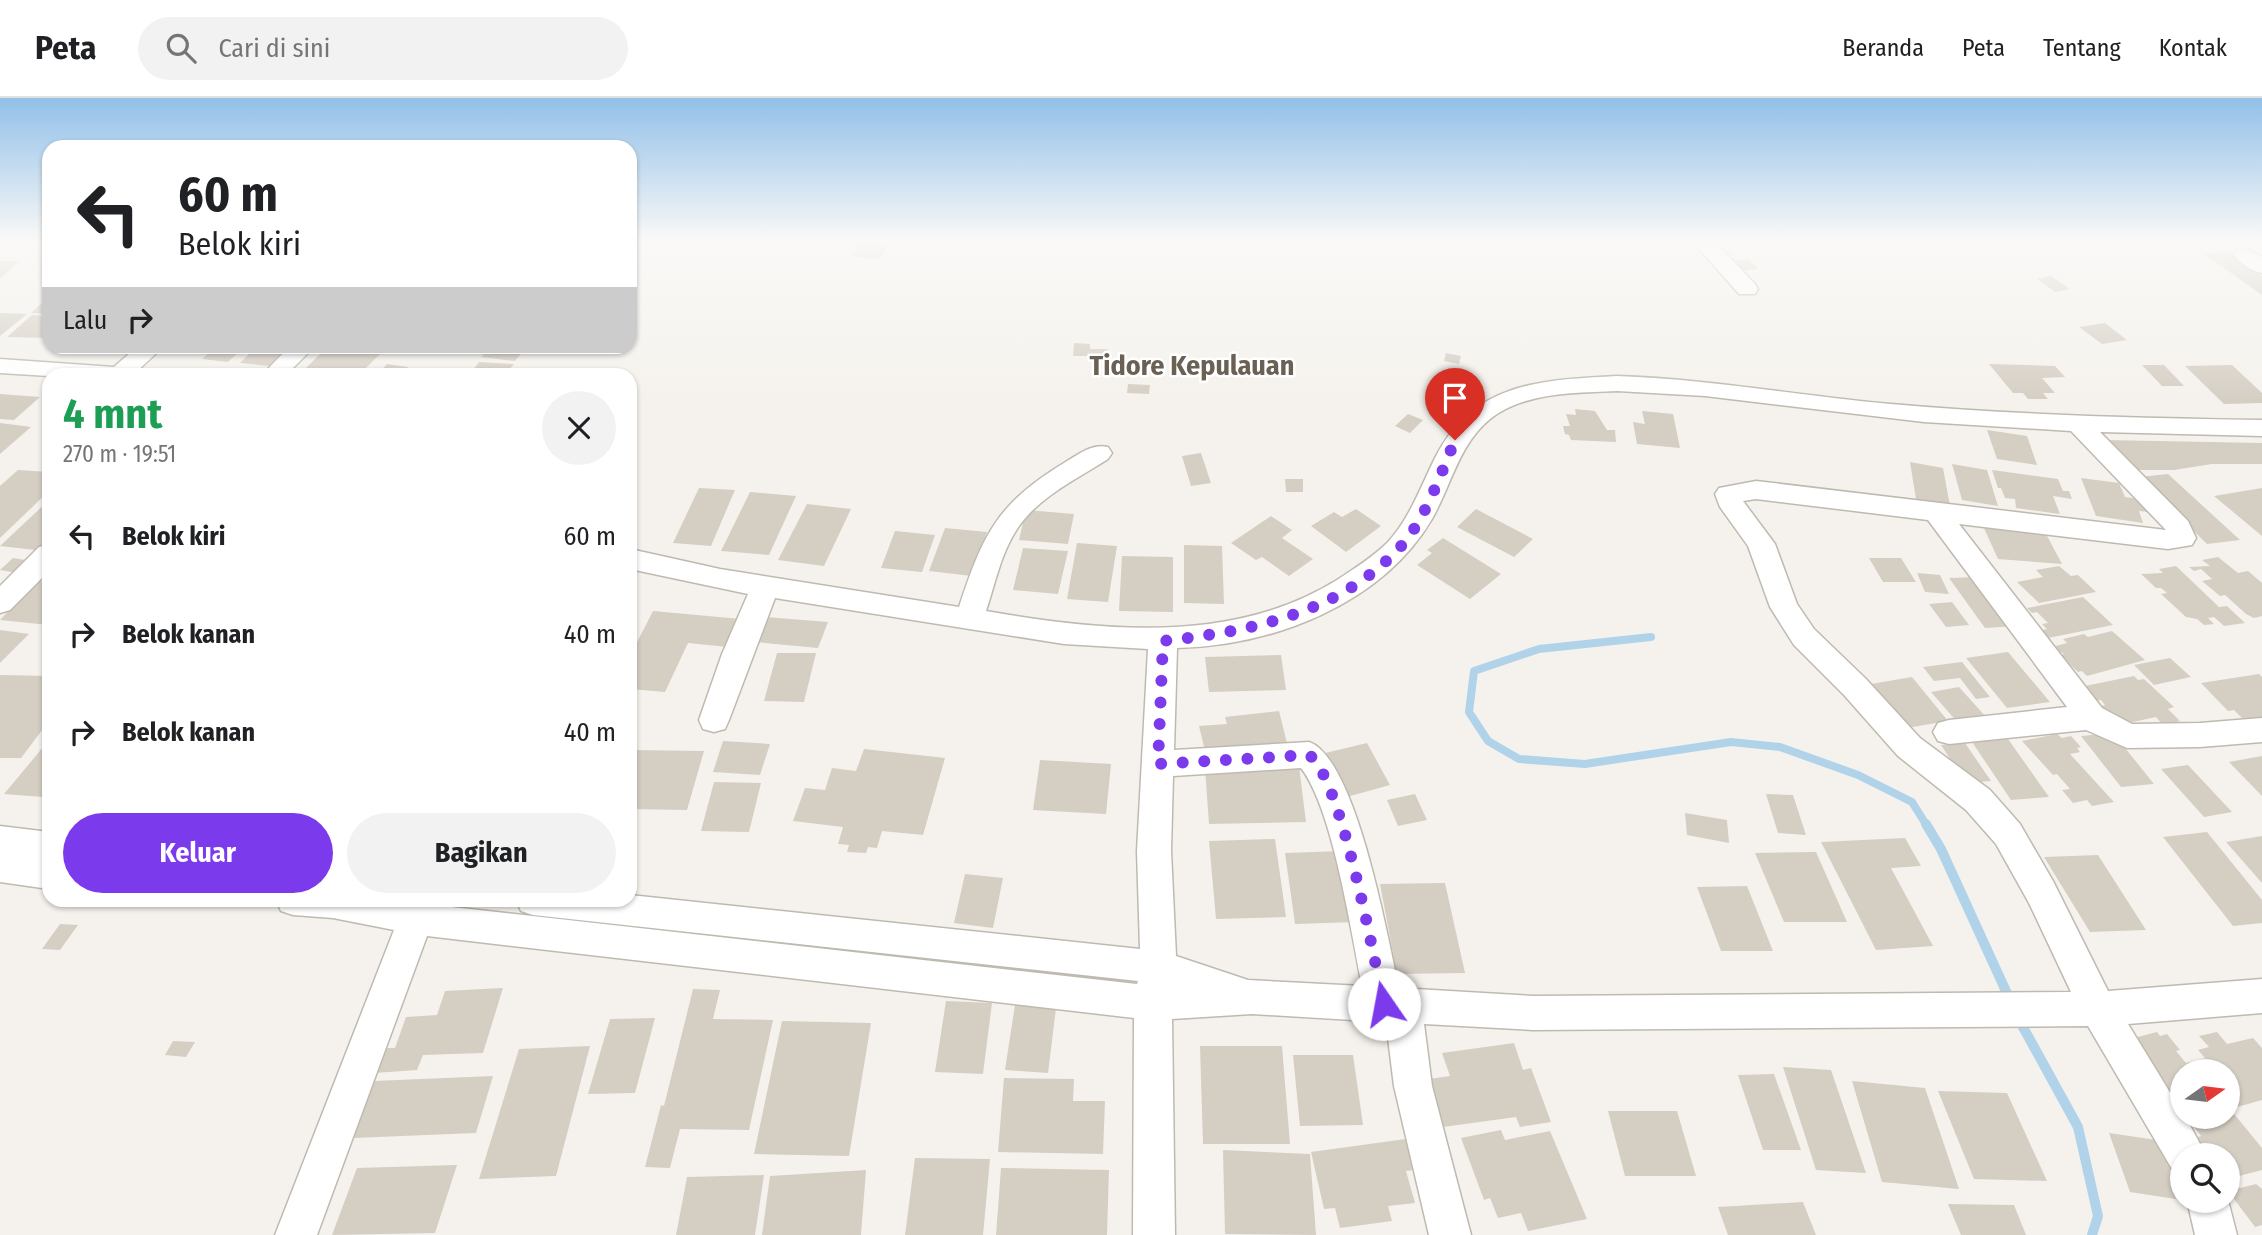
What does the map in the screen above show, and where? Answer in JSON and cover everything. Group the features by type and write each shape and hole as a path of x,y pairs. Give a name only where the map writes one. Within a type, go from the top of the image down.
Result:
{"street":[{"path":"126,368 143,354"},
{"path":"280,368 295,354"},
{"path":"0,366 42,369"},
{"path":"637,561 717,578 969,618 1095,636 1163,641 1255,628 1281,621 1341,593 1403,544 1440,475 1455,440 1470,421 1496,403 1539,390 1588,384 1663,386 1905,412 2080,425 2262,428"},
{"path":"2080,425 2179,527 2182,538 2168,540 1756,490 1728,494 1729,501 1766,553 1784,607 1804,637 1855,687 1909,747 1978,800 2008,834 2041,892 2098,1009 2179,1143"},
{"path":"969,618 999,540 1014,513 1035,495 1099,453"},
{"path":"1937,513 2091,717 2101,726 2127,736 2200,735 2262,730"},
{"path":"0,603 39,575"},
{"path":"714,720 737,654 766,585"},
{"path":"1154,1235 1154,851 1163,641"},
{"path":"1949,732 2091,717"},
{"path":"1158,764 1309,755 1316,760 1326,779 1348,844 1394,1005 1450,1235"},
{"path":"0,840 42,845"},
{"path":"0,867 42,873"},
{"path":"361,907 416,919 1156,985"},
{"path":"584,907 1252,997 1534,1013 2098,1009 2262,996"},
{"path":"296,1235 416,919"},
{"path":"2210,1213 2216,1235"}],"building":[{"path":"42,303 42,314 31,313"},
{"path":"0,313 27,314 0,336"},
{"path":"32,315 42,316 42,338 7,337"},
{"path":"2105,323 2127,340 2102,344 2079,327"},
{"path":"1074,343 1090,344 1090,349 1108,349 1108,356 1073,356"},
{"path":"1446,353 1461,356 1459,364 1444,361"},
{"path":"207,354 236,354 228,362 202,359"},
{"path":"249,354 282,354 270,366 240,363"},
{"path":"320,354 380,354 366,368 306,368"},
{"path":"484,354 521,354 515,361 481,357"},
{"path":"479,362 514,364 511,368 474,368"},
{"path":"387,364 408,367 407,368 383,368"},
{"path":"1989,364 2055,366 2065,377 2042,378 2055,393 2043,393 2048,399 2028,399 2023,393 2013,393"},
{"path":"2142,365 2164,365 2184,386 2162,386"},
{"path":"2232,365 2262,393 2262,403 2224,404 2185,366"},
{"path":"1128,384 1150,385 1149,394 1127,393"},
{"path":"0,394 40,397 14,420 0,419"},
{"path":"1575,409 1595,411 1607,430 1615,430 1616,442 1571,440 1569,435 1565,434 1563,426 1570,426 1566,414 1576,415"},
{"path":"1642,411 1673,414 1680,448 1637,444 1633,422 1645,424"},
{"path":"1408,414 1423,420 1410,433 1395,426"},
{"path":"0,423 31,427 0,454"},
{"path":"1987,430 2027,436 2037,465 1997,459"},
{"path":"2104,440 2262,443 2262,464 2212,464 2174,470 2129,470"},
{"path":"1201,453 1211,483 1191,486 1182,456"},
{"path":"1910,462 1943,468 1950,506 1916,499"},
{"path":"1952,464 1987,470 1998,506 1962,500"},
{"path":"18,470 42,472 42,498 0,538 0,486"},
{"path":"1992,470 2058,479 2063,491 2069,491 2072,499 2053,496 2060,514 2016,508 2015,499 2005,498 2001,488 1998,488"},
{"path":"2168,474 2240,540 2207,544 2139,477"},
{"path":"2081,478 2119,483 2125,497 2141,499 2148,512 2139,511 2143,523 2096,516"},
{"path":"1285,479 1303,479 1303,492 1286,492"},
{"path":"699,488 735,490 711,546 673,543"},
{"path":"2262,488 2262,536 2214,496"},
{"path":"750,492 796,496 769,555 721,551"},
{"path":"807,504 851,509 824,566 778,560"},
{"path":"42,507 42,551 0,546"},
{"path":"1356,509 1381,526 1346,552 1311,526 1334,512 1342,517"},
{"path":"1476,509 1533,539 1514,557 1457,527"},
{"path":"1026,510 1074,514 1068,544 1019,540"},
{"path":"1271,516 1292,530 1282,538 1313,559 1289,576 1262,557 1256,560 1231,543"},
{"path":"1983,526 2045,532 2062,564 1998,559"},
{"path":"945,528 987,532 972,576 929,571"},
{"path":"895,531 935,535 922,572 881,568"},
{"path":"1443,538 1501,574 1470,599 1417,565 1432,553 1427,550"},
{"path":"1077,543 1117,546 1108,602 1067,599"},
{"path":"1184,545 1222,546 1224,604 1184,603"},
{"path":"1023,548 1068,551 1058,594 1013,590"},
{"path":"1122,556 1173,557 1173,612 1119,611"},
{"path":"2218,557 2238,573 2248,571 2262,583 2262,616 2254,618 2246,614 2225,595 2220,596 2202,581 2212,579 2201,569 2194,571 2189,567 2210,566 2202,560"},
{"path":"13,558 31,561 18,573 0,570"},
{"path":"1869,558 1901,558 1916,582 1883,582"},
{"path":"2059,566 2071,576 2078,575 2096,592 2039,603 2017,582 2043,577 2036,570"},
{"path":"2176,566 2219,607 2227,606 2245,623 2224,626 2214,617 2208,618 2214,624 2204,625 2197,619 2186,617 2161,594 2167,593 2156,588 2141,574 2163,573 2159,569"},
{"path":"1917,573 1940,575 1949,594 1925,592"},
{"path":"1979,577 2016,626 1985,628 1949,578"},
{"path":"37,581 42,581 42,624 0,620"},
{"path":"2083,597 2113,625 2043,639 2036,632 2047,629 2042,624 2048,623 2037,612 2032,613 2027,608"},
{"path":"1952,602 1969,625 1946,627 1929,604"},
{"path":"653,611 741,619 728,647 688,643 665,692 637,690 637,642"},
{"path":"766,617 828,622 818,648 755,642"},
{"path":"0,630 29,634 0,663"},
{"path":"2112,631 2145,660 2087,676 2082,671 2078,672 2060,655 2064,654 2058,653 2052,647 2067,643 2063,639"},
{"path":"2008,652 2050,702 2007,708 1966,658"},
{"path":"777,653 816,653 804,702 764,701"},
{"path":"1281,655 1286,690 1209,692 1205,657"},
{"path":"2170,658 2191,677 2154,685 2134,665"},
{"path":"1962,662 1990,697 1976,699 1960,678 1934,681 1923,667"},
{"path":"2259,674 2262,677 2262,717 2244,720 2234,710 2228,711 2201,683"},
{"path":"0,675 42,676 42,730 21,758 0,758"},
{"path":"2134,676 2138,680 2144,679 2174,707 2168,709 2180,721 2163,725 2156,717 2119,725 2098,707 2105,705 2101,700 2096,701 2075,688"},
{"path":"1912,677 1948,721 1907,728 1871,684"},
{"path":"1959,687 1987,718 1959,724 1931,692"},
{"path":"1279,711 1288,747 1236,753 1234,746 1223,747 1224,753 1206,755 1199,726 1227,724 1225,717"},
{"path":"2113,733 2154,784 2121,787 2081,736"},
{"path":"2057,734 2062,738 2071,736 2081,747 2077,748 2080,752 2070,754 2114,802 2092,806 2087,800 2073,803 2062,790 2070,789 2057,774 2053,775 2022,741"},
{"path":"2008,739 2049,797 2011,800 1972,742"},
{"path":"723,741 770,744 760,775 713,772"},
{"path":"1367,743 1390,785 1343,798 1321,754"},
{"path":"1965,743 1991,781 1966,783 1941,745"},
{"path":"42,748 42,797 4,794"},
{"path":"864,749 945,758 923,835 882,831 877,848 868,847 866,853 847,852 849,845 838,844 843,827 793,821 805,788 825,790 832,768 856,771"},
{"path":"637,750 704,751 687,810 637,809"},
{"path":"2262,756 2262,796 2229,762"},
{"path":"1040,760 1111,764 1106,814 1033,810"},
{"path":"2188,765 2232,812 2204,817 2161,769"},
{"path":"1299,766 1306,822 1209,824 1205,768"},
{"path":"714,782 761,783 749,832 701,831"},
{"path":"1415,794 1427,820 1398,826 1387,800"},
{"path":"1766,794 1793,795 1806,835 1778,833"},
{"path":"1685,813 1727,820 1729,843 1687,835"},
{"path":"2207,832 2262,900 2262,923 2233,926 2163,837"},
{"path":"2262,836 2262,883 2226,842"},
{"path":"1905,838 1921,866 1891,868 1933,946 1876,950 1821,842"},
{"path":"1275,839 1286,917 1216,919 1209,841"},
{"path":"1343,851 1356,922 1295,924 1285,853"},
{"path":"1816,852 1847,922 1784,922 1755,853"},
{"path":"2098,855 2146,930 2090,932 2044,857"},
{"path":"965,874 1003,878 993,928 954,923"},
{"path":"1445,883 1465,973 1397,974 1380,884"},
{"path":"1747,886 1773,951 1721,951 1697,887"},
{"path":"60,924 78,925 60,950 42,949"},
{"path":"503,988 483,1053 423,1055 417,1070 374,1073 383,1048 395,1048 406,1017 437,1015 445,991"},
{"path":"693,989 720,990 713,1019 773,1020 749,1130 680,1129 670,1168 645,1167 661,1105 664,1106"},
{"path":"946,1001 992,1003 983,1074 935,1072"},
{"path":"1015,1005 1056,1008 1048,1073 1005,1070"},
{"path":"655,1018 635,1093 588,1094 610,1019"},
{"path":"782,1021 871,1023 849,1156 754,1154"},
{"path":"2157,1032 2160,1036 2167,1034 2180,1050 2176,1051 2183,1059 2170,1059 2170,1098 2126,1040"},
{"path":"2217,1032 2227,1044 2253,1038 2262,1048 2262,1100 2240,1106 2240,1059 2201,1059 2205,1058 2198,1050 2209,1047 2199,1036"},
{"path":"173,1041 195,1042 186,1057 165,1055"},
{"path":"1514,1043 1523,1070 1531,1068 1551,1122 1520,1127 1516,1117 1436,1128 1422,1080 1450,1076 1442,1053"},
{"path":"590,1046 556,1176 479,1179 519,1049"},
{"path":"1200,1046 1282,1046 1290,1144 1203,1144"},
{"path":"1293,1055 1353,1055 1363,1125 1300,1126"},
{"path":"1783,1067 1831,1070 1866,1173 1816,1170"},
{"path":"1774,1074 1801,1150 1763,1150 1738,1075"},
{"path":"493,1076 476,1133 353,1138 374,1081"},
{"path":"1004,1078 1074,1079 1073,1101 1105,1101 1103,1154 998,1152"},
{"path":"1852,1081 1925,1088 1959,1189 1882,1182"},
{"path":"1938,1091 2007,1093 2047,1181 1974,1179"},
{"path":"1608,1111 1677,1111 1696,1176 1625,1176"},
{"path":"2240,1121 2262,1148 2262,1170 2240,1176 2240,1143 2194,1143 2191,1139 2201,1136 2195,1129 2240,1129"},
{"path":"1501,1130 1505,1140 1550,1131 1587,1219 1528,1231 1521,1213 1498,1218 1490,1198 1484,1200 1461,1138"},
{"path":"2109,1133 2170,1142 2170,1198 2130,1192"},
{"path":"1413,1138 1422,1169 1406,1171 1415,1203 1388,1206 1392,1221 1340,1228 1335,1208 1324,1209 1311,1152"},
{"path":"1223,1150 1310,1154 1316,1235 1225,1234"},
{"path":"915,1158 990,1159 983,1235 905,1235"},
{"path":"457,1165 435,1233 332,1235 357,1168"},
{"path":"1001,1168 1109,1170 1107,1235 996,1235"},
{"path":"866,1170 861,1235 762,1235 770,1176"},
{"path":"764,1175 755,1235 676,1235 687,1177"},
{"path":"2256,1184 2262,1189 2262,1225 2255,1227 2240,1207 2240,1188"},
{"path":"1803,1202 1816,1235 1728,1235 1718,1207"},
{"path":"1948,1204 2014,1205 2026,1235 1961,1235"}],"waterway":[{"path":"1651,637 1539,649 1474,671 1469,712 1488,741 1519,759 1585,764 1731,742 1780,747 1858,775 1912,802 1927,826"},
{"path":"1926,824 1941,849 2010,1000"},
{"path":"2018,1018 2078,1127 2098,1216 2092,1235"}],"district":[{"name":"Tidore Kepulauan","path":"1192,365"}],"route":[{"path":"1384,1004 1348,844 1326,779 1316,760 1309,755 1158,764 1163,641 1255,628 1281,621 1341,593 1370,573 1403,544 1425,508 1455,440"}]}
